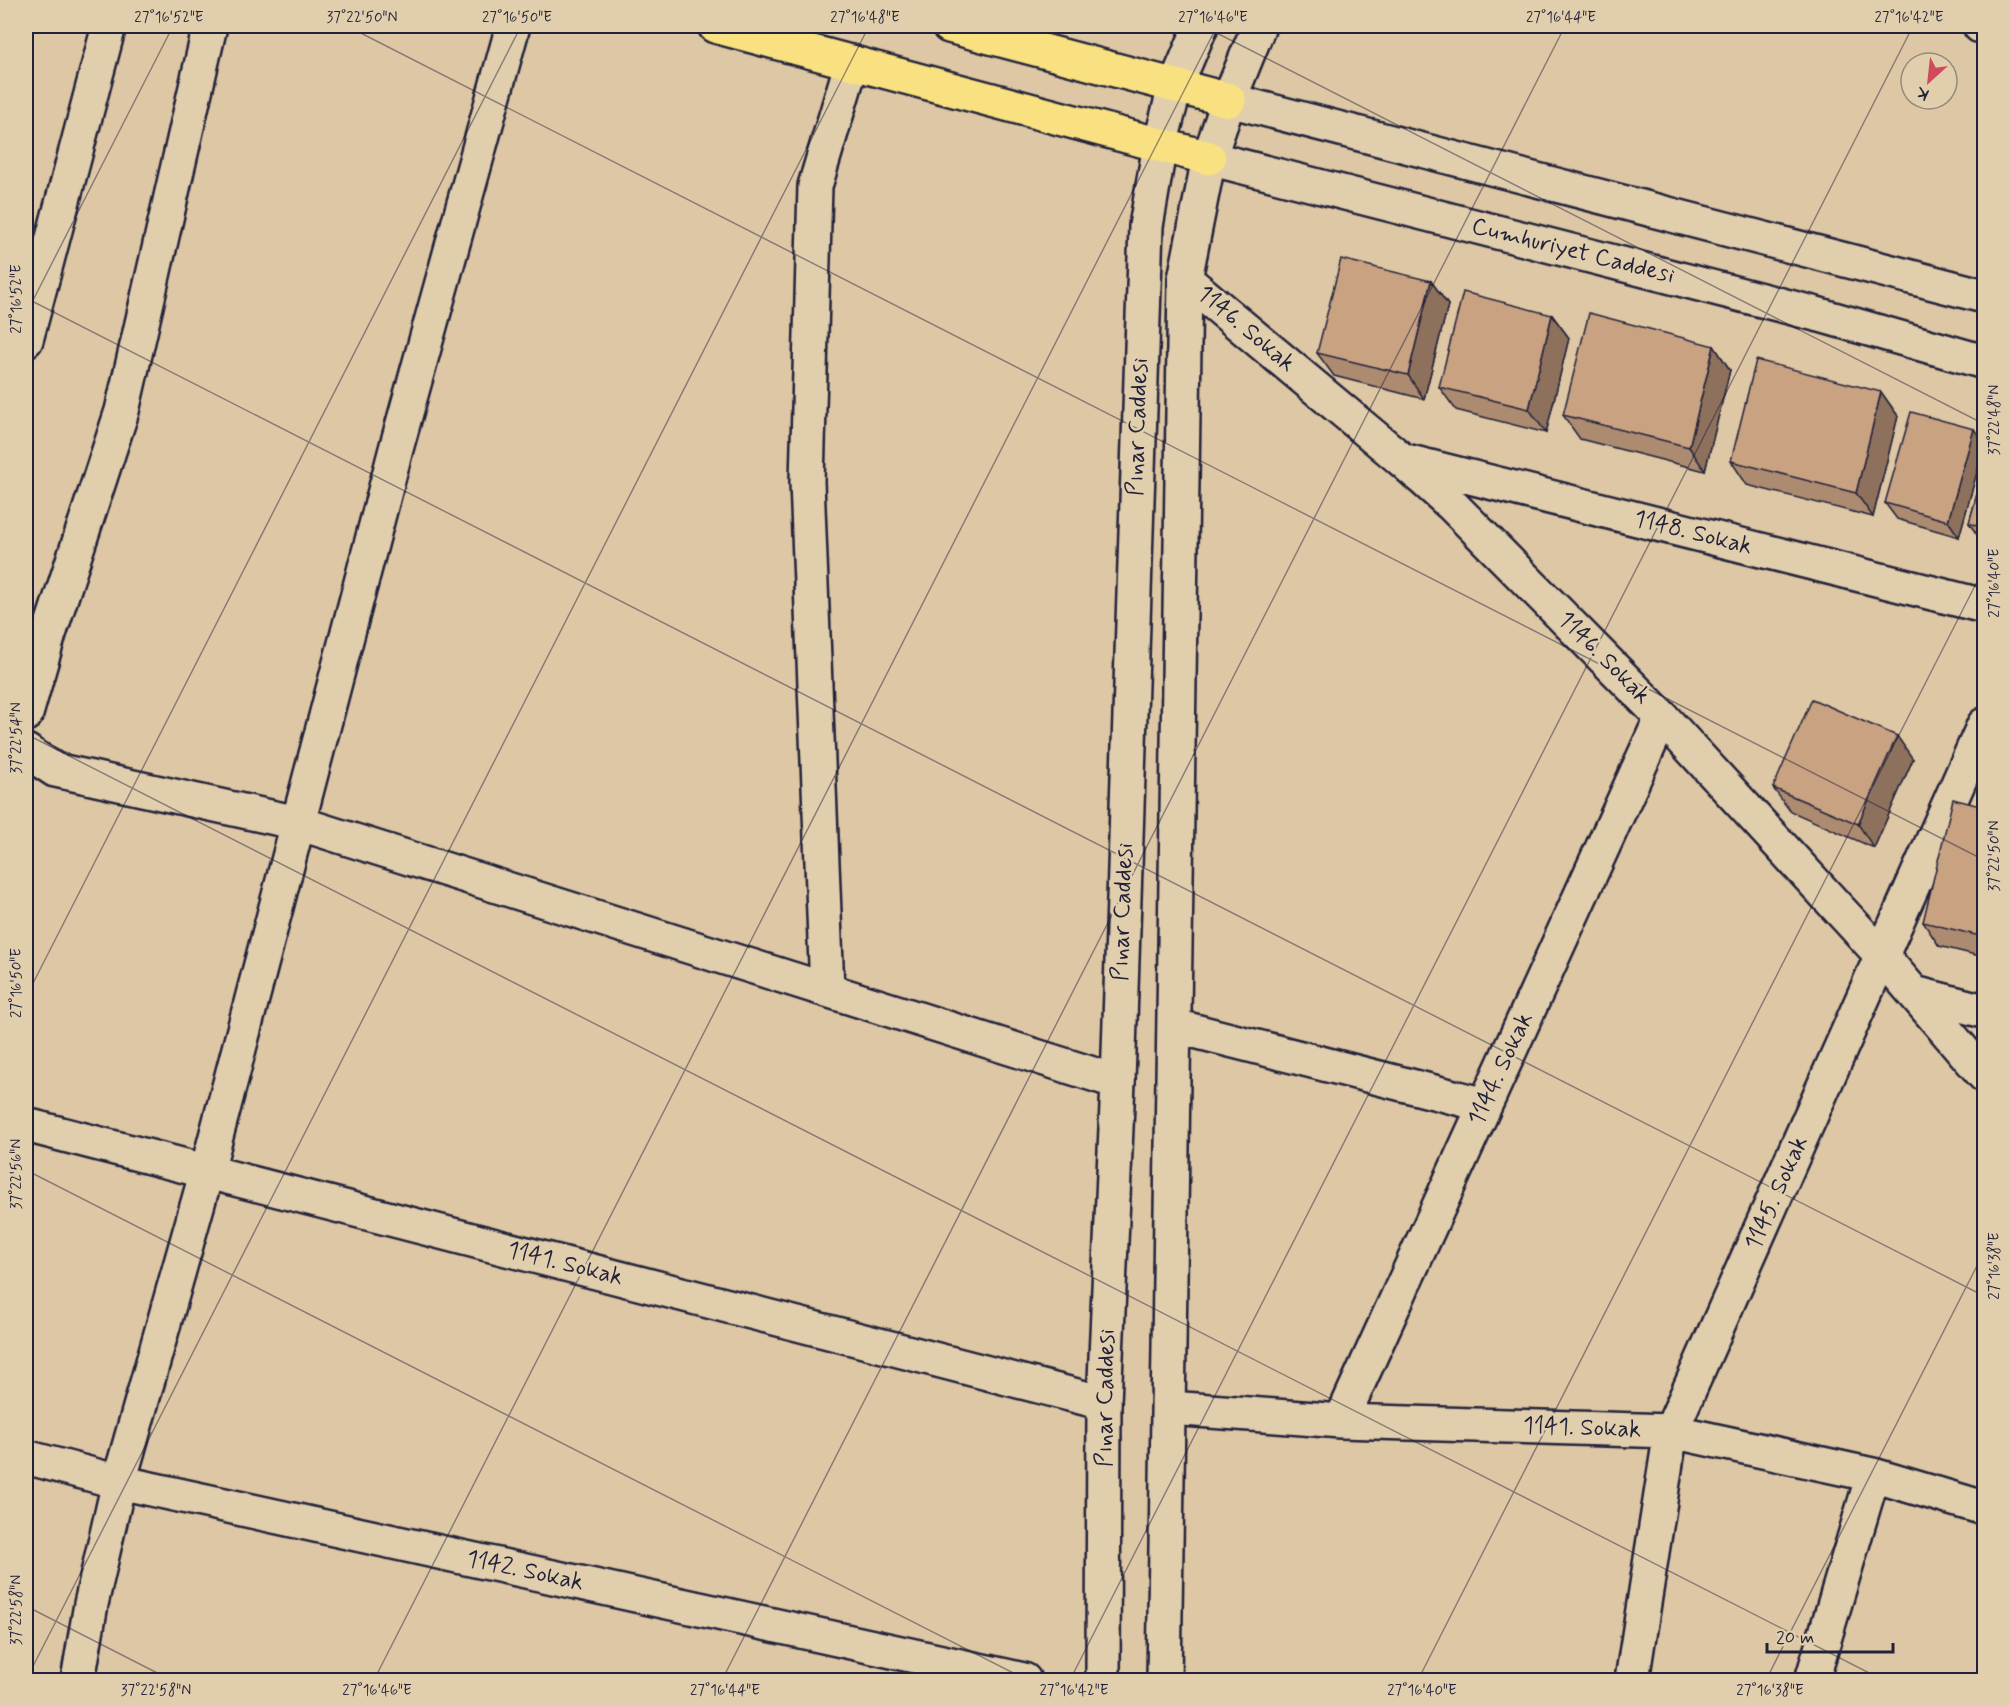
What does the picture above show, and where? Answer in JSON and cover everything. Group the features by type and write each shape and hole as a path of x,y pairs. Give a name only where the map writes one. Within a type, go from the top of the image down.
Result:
{"main road":[{"name":"Cumhuriyet Caddesi","path":"715,26 1209,158"},
{"path":"949,26 1229,100"}],"street":[{"path":"26,340 109,26"},
{"path":"26,714 37,631 122,411 210,26"},
{"path":"78,1680 91,1604 119,1482 207,1171 396,449 513,26"},
{"name":"Pınar Caddesi","path":"1102,1680 1104,1403 1118,1082 1146,226 1160,146 1175,87 1201,26"},
{"name":"Pınar Caddesi","path":"1164,1680 1170,1408 1185,279 1209,158 1258,26"},
{"path":"1980,26 1984,27"},
{"path":"826,990 807,482 815,186 852,62"},
{"path":"1229,100 1984,296"},
{"name":"Cumhuriyet Caddesi","path":"1209,158 1809,312 1984,362"},
{"name":"1146. Sokak","path":"1185,279 1452,504 1662,717 1883,957 1984,1075"},
{"name":"1148. Sokak","path":"1402,460 1984,606"},
{"name":"1144. Sokak","path":"1341,1421 1662,717"},
{"name":"1145. Sokak","path":"1632,1680 1671,1431 1883,957 1984,724"},
{"path":"26,751 55,770 298,823 1118,1082"},
{"path":"1914,993 1984,1011"},
{"path":"1175,1026 1485,1105"},
{"name":"1141. Sokak","path":"26,1125 1104,1403"},
{"name":"1141. Sokak","path":"1170,1408 1341,1421 1671,1431 1873,1475 1984,1508"},
{"name":"1142. Sokak","path":"26,1457 119,1482 1024,1680"},
{"path":"1812,1680 1873,1475"}],"building":[{"path":"1341,259 1431,281 1408,375 1317,353"},
{"path":"1463,292 1552,315 1529,409 1439,387"},
{"path":"1589,313 1714,346 1689,447 1563,415"},
{"path":"1756,360 1881,392 1856,493 1731,461"},
{"path":"1911,412 1974,429 1948,521 1885,503"},
{"path":"1984,469 1984,528 1969,523"},
{"path":"1812,699 1897,736 1858,824 1773,788"},
{"path":"1953,799 1984,807 1984,937 1923,922"}]}
